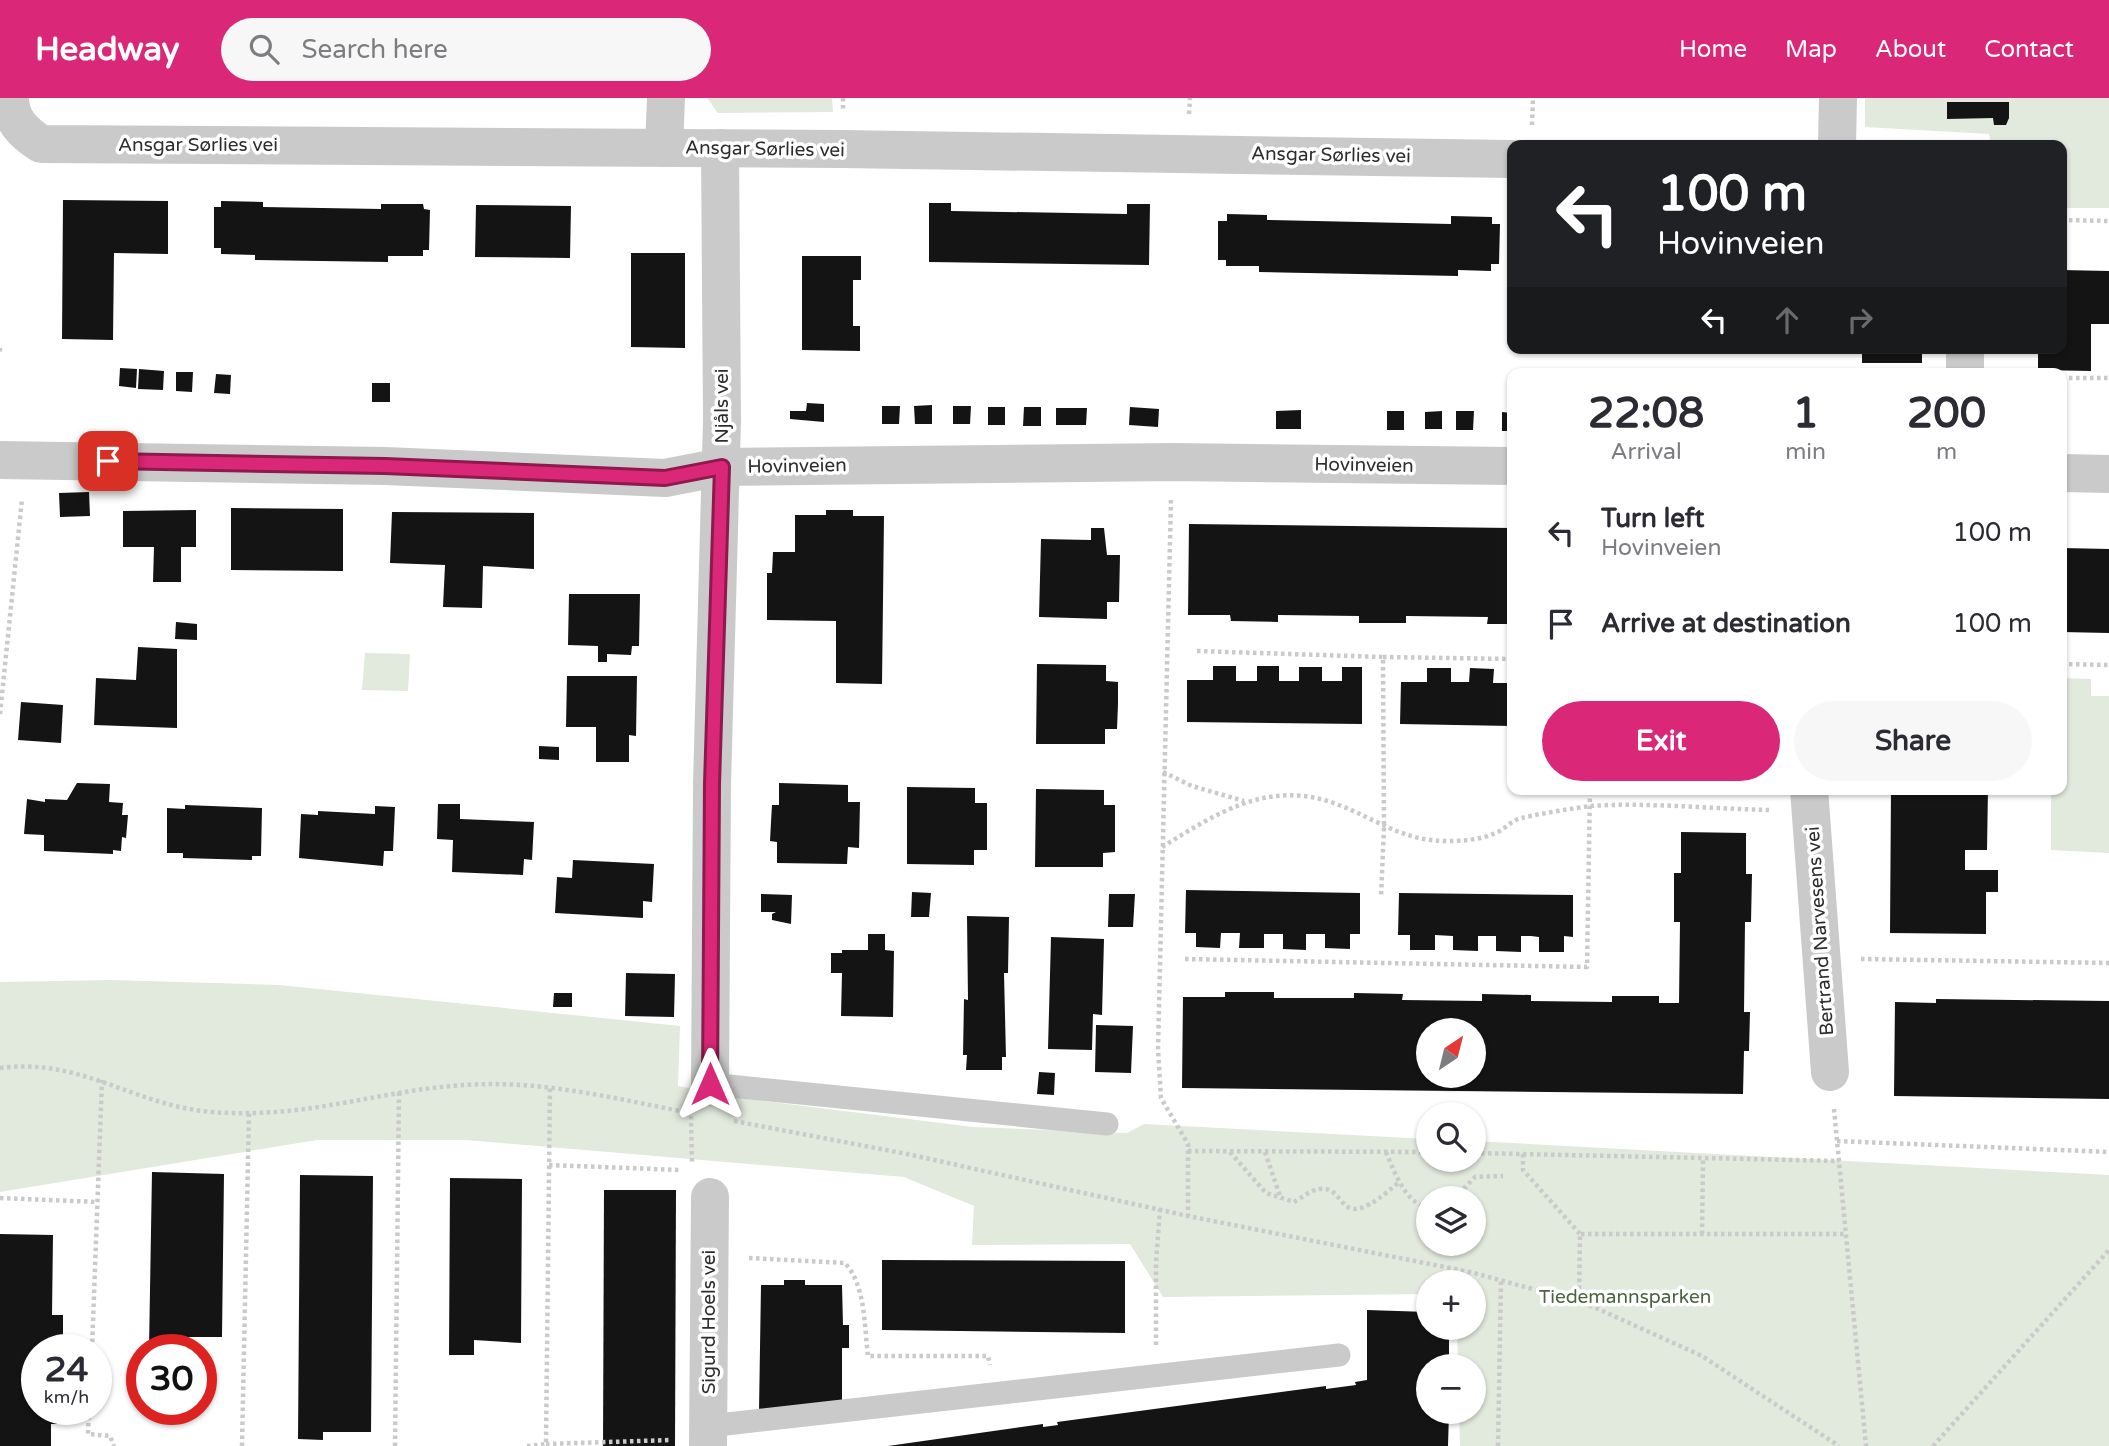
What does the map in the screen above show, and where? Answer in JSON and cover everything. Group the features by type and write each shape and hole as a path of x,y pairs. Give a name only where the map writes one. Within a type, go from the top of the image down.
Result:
{"street":[{"path":"664,148 666,98"},
{"path":"1837,140 1838,98"},
{"name":"Ansgar Sørlies vei","path":"16,114 41,144 664,148 1507,146"},
{"name":"Njåls vei","path":"699,1104 722,467 720,148"},
{"name":"Hovinveien","path":"13,460 385,466 665,478 722,467 1173,462 1507,466"},
{"path":"2067,473 2109,474"},
{"name":"Bertrand Narvesens vei","path":"1810,800 1830,1072"},
{"name":"Sigurd Hoels vei","path":"701,1184 709,1256 708,1437"}],"lane":[{"path":"699,1104 1107,1124"},
{"path":"708,1437 999,1393 1339,1355"}],"path":[{"path":"1523,140 1533,98"},
{"path":"2067,220 2109,221"},
{"path":"2067,378 2109,378"},
{"path":"0,715 13,460"},
{"path":"1173,462 1161,848 1158,1079 1161,1098 1188,1144 1188,1216"},
{"path":"1197,651 1507,659"},
{"path":"1381,896 1384,828 1382,657"},
{"path":"2067,664 2109,665"},
{"path":"1163,772 1192,786 1245,801"},
{"path":"1185,959 1587,967 1590,795"},
{"path":"1161,848 1245,801 1269,796 1313,799 1339,805 1384,828 1416,838 1474,839 1497,832 1519,819 1590,806 1810,800"},
{"path":"1852,959 2109,963"},
{"path":"0,1068 40,1066 69,1070 165,1104 249,1113 312,1107 399,1091 495,1083 550,1086 699,1104 701,1184 549,1165"},
{"path":"1830,1072 1866,1446"},
{"path":"93,1334 102,1080"},
{"path":"546,1444 550,1086"},
{"path":"395,1446 399,1091"},
{"path":"242,1446 249,1113"},
{"path":"732,1121 907,1154 1188,1216 1501,1280 1579,1303 1640,1326 1702,1356 1839,1446"},
{"path":"1837,1141 2109,1152"},
{"path":"1188,1151 1416,1152"},
{"path":"1229,1152 1266,1192 1294,1202 1319,1188 1327,1189 1349,1209 1355,1211 1377,1202 1399,1182"},
{"path":"1265,1152 1281,1199"},
{"path":"1387,1152 1399,1182 1416,1201"},
{"path":"1486,1153 1839,1161"},
{"path":"1523,1154 1523,1170 1580,1234 1579,1303"},
{"path":"1702,1234 1703,1158"},
{"path":"1466,1186 1475,1177 1503,1175"},
{"path":"0,1198 97,1202"},
{"path":"1157,1376 1156,1263 1160,1209"},
{"path":"1580,1234 1846,1234"},
{"path":"1933,1446 2109,1250"},
{"path":"709,1256 845,1263 854,1273 868,1356 988,1356 999,1393"},
{"path":"1498,1446 1501,1280"},
{"path":"89,1425 89,1434 110,1436 114,1446"},
{"path":"527,1446 708,1437"}],"green space":[{"path":"707,98 832,98 833,112 718,113"},
{"path":"1865,98 2109,98 2109,208 2067,208 2067,140 1990,140 1989,134 1865,127"},
{"path":"365,653 410,654 408,691 362,690"},
{"path":"2067,678 2091,679 2091,696 2109,696 2109,853 2051,850 2051,795 2067,795"},
{"name":"Tiedemannsparken","path":"111,980 279,985 680,1026 678,1086 739,1098 973,1127 1127,1133 1144,1124 1416,1138 1416,1172 1486,1172 1486,1142 2109,1175 2109,1446 1460,1446 1459,1424 1486,1424 1486,1354 1458,1354 1457,1340 1486,1340 1486,1270 1416,1270 1416,1294 1163,1297 1130,1244 972,1245 974,1206 904,1177 466,1140 317,1140 0,1192 0,982"}],"building":[{"path":"1947,102 2009,102 2009,118 2006,125 1994,125 1993,118 1947,119"},
{"path":"63,200 168,201 168,254 114,253 113,340 62,339"},
{"path":"221,201 263,202 263,207 381,209 381,204 423,204 424,209 430,210 429,250 423,250 423,256 388,256 388,262 255,260 255,255 221,254 221,248 214,248 214,207 221,207"},
{"path":"929,203 951,203 951,211 1127,214 1127,204 1150,204 1149,265 929,262"},
{"path":"476,205 571,206 570,258 475,257"},
{"path":"1227,214 1267,215 1267,220 1451,224 1451,216 1492,217 1492,224 1500,224 1499,264 1491,264 1491,271 1458,270 1458,276 1259,272 1259,266 1226,266 1226,260 1218,260 1218,221 1227,221"},
{"path":"631,253 685,253 685,348 631,347"},
{"path":"802,256 861,256 861,280 853,280 853,326 860,326 860,351 802,350"},
{"path":"2067,270 2109,271 2109,324 2091,324 2091,371 2038,368 2038,354 2067,354"},
{"path":"1862,354 1922,354 1922,363 1862,363"},
{"path":"120,368 137,369 136,388 119,386"},
{"path":"139,369 164,371 163,390 138,389"},
{"path":"176,372 193,372 192,392 176,391"},
{"path":"216,374 231,375 230,394 214,393"},
{"path":"372,383 390,383 390,402 372,402"},
{"path":"807,403 824,404 824,422 790,419 790,411 806,411"},
{"path":"932,405 932,424 915,424 914,406"},
{"path":"882,406 900,406 899,424 882,424"},
{"path":"953,406 971,406 970,424 953,424"},
{"path":"988,407 1005,407 1005,425 988,425"},
{"path":"1024,407 1041,407 1041,426 1023,426"},
{"path":"1130,407 1159,409 1158,427 1129,425"},
{"path":"1056,408 1087,408 1086,425 1056,425"},
{"path":"1301,410 1301,429 1276,429 1276,411"},
{"path":"1387,411 1404,411 1404,430 1387,430"},
{"path":"1442,411 1442,429 1425,429 1425,412"},
{"path":"1456,411 1474,411 1473,430 1456,430"},
{"path":"1502,412 1507,412 1507,431 1502,431"},
{"path":"89,492 90,516 60,517 59,493"},
{"path":"231,508 343,509 343,571 231,570"},
{"path":"196,510 196,547 181,547 181,582 153,582 154,547 123,547 123,511"},
{"path":"826,510 853,510 853,516 884,516 882,684 836,683 836,621 767,620 767,573 772,573 773,552 795,552 795,515 826,515"},
{"path":"392,512 534,513 534,569 483,566 482,608 443,607 445,565 390,563"},
{"path":"1189,524 1507,528 1507,624 1487,624 1488,617 1406,616 1406,623 1359,623 1359,616 1278,615 1278,622 1231,621 1230,615 1188,615"},
{"path":"1091,528 1104,528 1107,555 1120,555 1119,602 1107,602 1107,619 1039,617 1041,539 1091,540"},
{"path":"2067,548 2109,549 2109,633 2067,632"},
{"path":"569,594 640,594 639,646 632,646 631,655 607,654 607,662 598,662 598,646 568,645"},
{"path":"176,622 197,624 197,640 175,639"},
{"path":"138,647 177,649 177,728 94,725 96,678 136,680"},
{"path":"1037,664 1106,665 1106,681 1118,682 1118,704 1117,729 1105,729 1105,744 1036,744"},
{"path":"1213,666 1236,666 1236,681 1257,681 1257,666 1279,666 1279,681 1299,681 1299,667 1322,667 1322,681 1342,681 1342,667 1362,667 1362,724 1187,722 1187,680 1213,680"},
{"path":"1427,668 1451,668 1451,682 1469,682 1470,668 1494,669 1493,683 1507,683 1507,726 1400,724 1401,682 1427,682"},
{"path":"567,676 637,676 636,736 629,735 629,762 596,762 596,727 566,727"},
{"path":"21,702 63,705 61,743 18,740"},
{"path":"539,746 559,747 559,760 539,759"},
{"path":"77,783 110,784 109,802 123,803 122,815 128,815 126,838 122,837 121,851 113,850 113,854 44,851 44,835 24,834 27,799 45,802 45,799 67,800"},
{"path":"779,783 848,785 848,802 860,802 859,848 848,847 847,864 777,863 777,842 770,841 772,805 779,805"},
{"path":"907,787 975,788 975,803 987,803 987,850 974,850 974,865 907,864"},
{"path":"1036,789 1104,790 1104,805 1115,805 1115,852 1103,853 1103,867 1035,867"},
{"path":"1891,795 1988,795 1987,850 1965,850 1965,870 1998,870 1998,892 1986,892 1986,934 1890,933"},
{"path":"438,804 460,804 460,819 534,822 532,860 524,859 523,875 452,872 453,840 437,839"},
{"path":"185,805 262,808 261,856 252,856 252,860 183,858 183,853 167,853 167,808 185,809"},
{"path":"375,806 395,807 393,851 384,851 383,866 299,858 301,814 318,815 318,811 375,814"},
{"path":"1681,832 1746,833 1746,874 1752,874 1751,922 1745,922 1744,1012 1750,1012 1749,1051 1744,1051 1743,1094 1182,1088 1183,997 1225,997 1225,992 1274,992 1274,998 1354,998 1354,993 1403,994 1402,1000 1482,1001 1482,994 1531,995 1531,1001 1612,1002 1612,996 1659,996 1659,1003 1679,1003 1680,922 1674,922 1674,873 1681,873"},
{"path":"573,860 654,864 652,902 643,901 643,918 555,913 557,877 572,878"},
{"path":"1186,890 1360,893 1360,934 1350,934 1350,949 1325,948 1325,934 1306,934 1306,950 1283,949 1283,934 1264,934 1264,948 1239,948 1240,933 1221,933 1220,948 1196,947 1196,933 1185,933"},
{"path":"912,892 931,893 929,917 911,917"},
{"path":"1399,893 1573,895 1573,937 1564,936 1564,952 1539,952 1539,937 1531,936 1521,936 1521,952 1496,951 1496,936 1478,936 1478,951 1453,950 1453,936 1435,935 1435,950 1410,950 1410,935 1398,935"},
{"path":"761,894 792,895 791,924 772,920 772,914 776,912 761,912"},
{"path":"1109,894 1135,894 1133,927 1108,927"},
{"path":"967,916 1009,917 1008,973 1004,973 1006,1057 1002,1057 1002,1070 966,1070 967,1055 963,1055 964,999 968,1000"},
{"path":"868,934 885,934 885,950 894,951 893,1017 841,1016 842,973 831,973 831,953 842,953 842,950 868,950"},
{"path":"1051,937 1104,939 1102,1015 1093,1014 1092,1050 1048,1049"},
{"path":"626,973 675,974 674,1017 625,1016"},
{"path":"554,993 572,993 572,1007 553,1007"},
{"path":"1936,999 2109,1001 2109,1099 1894,1096 1895,1002 1936,1003"},
{"path":"1096,1025 1133,1026 1131,1073 1095,1072"},
{"path":"1039,1072 1055,1073 1054,1095 1037,1094"},
{"path":"152,1172 224,1174 222,1337 217,1337 217,1334 149,1334"},
{"path":"300,1175 373,1176 371,1432 323,1432 323,1440 298,1439"},
{"path":"450,1178 522,1179 521,1343 474,1340 474,1355 449,1355"},
{"path":"604,1190 676,1190 675,1446 603,1446"},
{"path":"0,1234 53,1235 52,1315 63,1315 63,1334 21,1334 21,1425 51,1425 51,1446 0,1446"},
{"path":"882,1260 1125,1261 1125,1333 882,1330"},
{"path":"784,1280 805,1280 805,1285 842,1285 843,1325 849,1325 849,1348 842,1348 842,1401 759,1411 761,1285 784,1285"},
{"path":"1367,1310 1416,1312 1416,1340 1449,1340 1449,1354 1416,1354 1416,1424 1449,1424 1448,1446 888,1446 1043,1424 1043,1427 1058,1425 1057,1422 1326,1386 1326,1389 1356,1385 1355,1382 1367,1380"}],"route":[{"path":"108,461 385,466 665,478 722,467 712,784 710,1084"}]}
